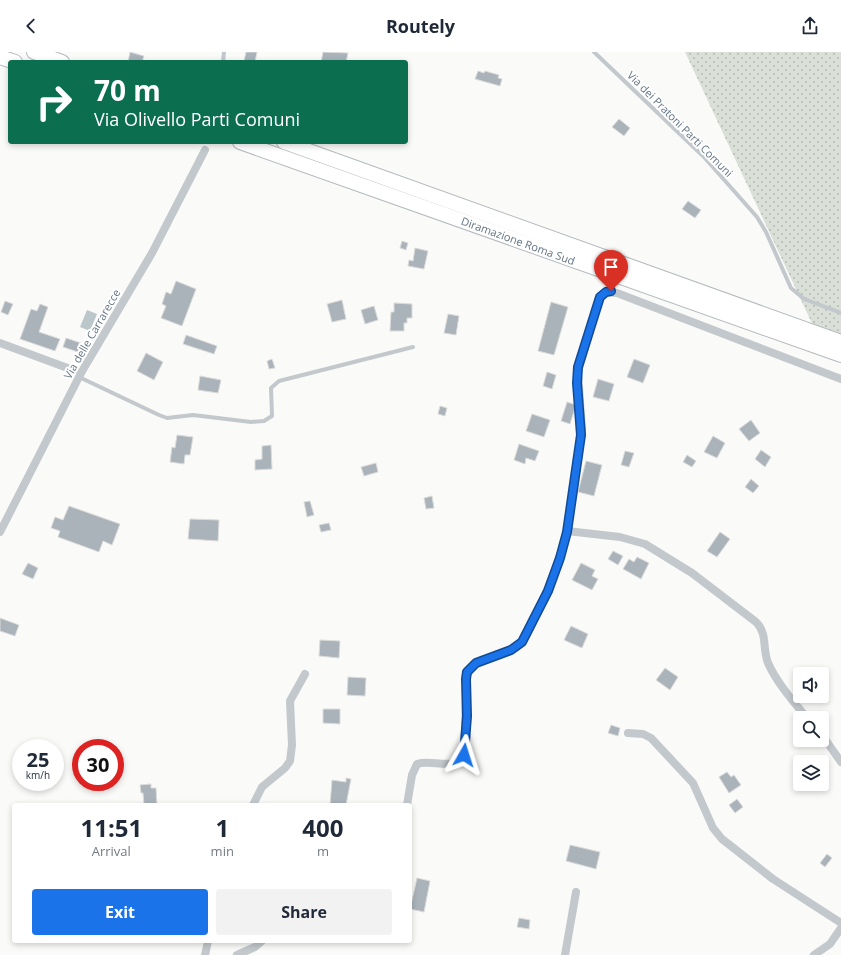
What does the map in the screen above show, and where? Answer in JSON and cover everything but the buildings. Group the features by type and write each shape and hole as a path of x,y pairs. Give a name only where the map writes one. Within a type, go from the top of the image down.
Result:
{"highway":[{"path":"34,52 56,60"},
{"name":"Diramazione Roma Sud","path":"246,144 841,356"},
{"name":"Diramazione Roma Sud","path":"290,144 841,342"}],"street":[{"name":"Via delle Carrarecce","path":"0,532 80,375 152,253 205,150"},
{"path":"407,803 412,774 418,764 450,764 462,758 465,748 467,672 476,663 511,650 522,642 556,572 567,532 582,431 577,383 578,367 599,300 606,292 616,293 841,379"},
{"path":"0,343 80,375"},
{"path":"567,532 620,537 645,544 692,573 751,618 762,629 766,657 771,668 788,695 801,711"},
{"path":"254,803 262,787 285,768 290,761 292,749 290,701 305,674"},
{"path":"628,733 643,734 651,738 687,775 697,790 713,828 724,842 773,879 841,923"},
{"path":"829,745 841,762"},
{"path":"565,955 576,892"},
{"path":"814,955 830,944 841,928"},
{"path":"205,955 208,943"},
{"path":"237,955 255,947 260,943"}],"lane":[{"name":"Via dei Pratoni Parti Comuni","path":"594,52 704,157 748,206 766,232 787,282 794,292 804,299 841,313"},
{"path":"80,375 164,417 172,418 189,415 242,422 258,422 269,419 272,416 271,388 279,381 413,347"}],"shaded area":[{"path":"685,52 841,52 841,356 824,349"},
{"path":"87,310 97,314 90,331 80,327"}],"route":[{"path":"464,755 467,716 467,672 471,666 476,663 511,650 522,642 526,637 556,572 567,532 582,431 577,383 578,367 600,297 606,292 611,291"}]}
